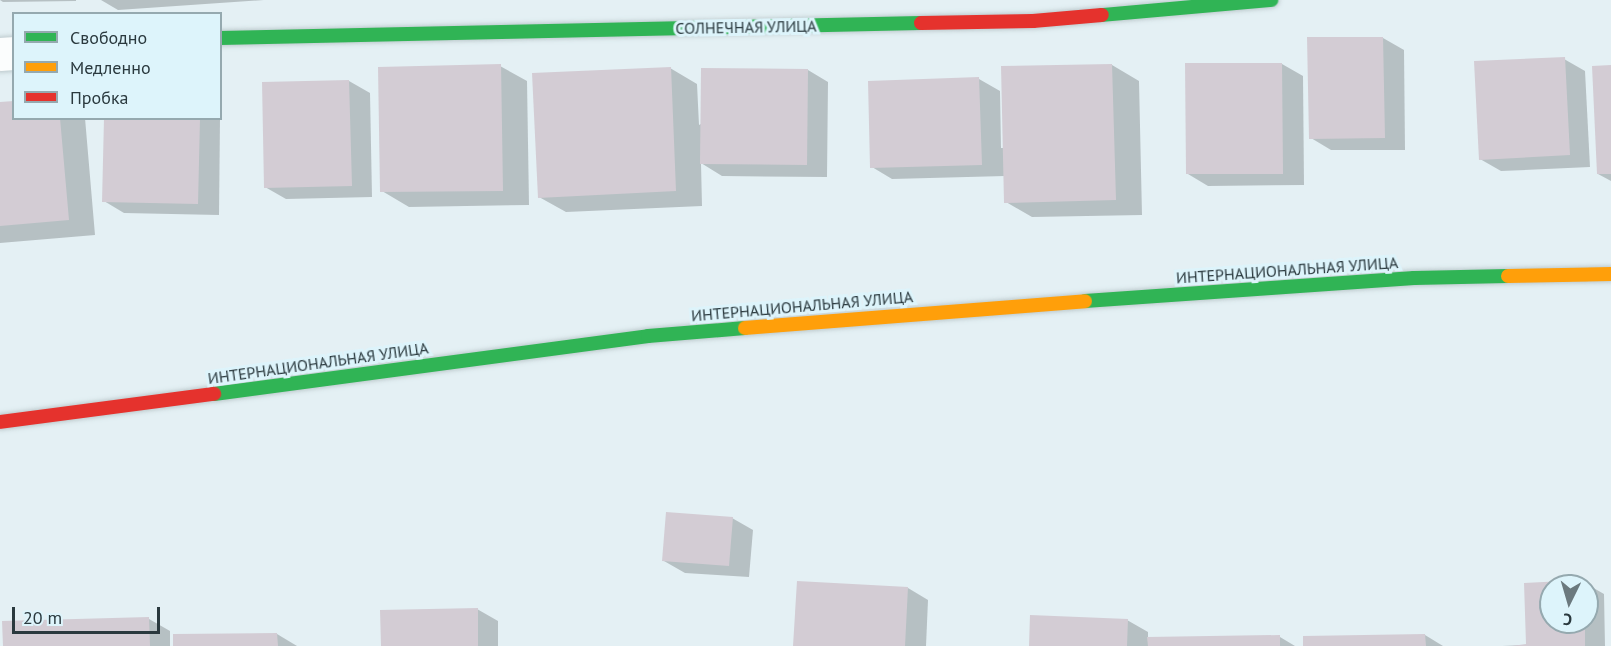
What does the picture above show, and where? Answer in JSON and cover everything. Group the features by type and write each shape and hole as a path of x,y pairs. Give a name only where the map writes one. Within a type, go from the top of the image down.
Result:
{"main road":[{"name":"СОЛНЕЧНАЯ УЛИЦА","path":"222,38 1033,21 1271,0"},
{"name":"ИНТЕРНАЦИОНАЛЬНАЯ УЛИЦА","path":"0,422 648,336 993,307 1403,279 1611,274"}],"building":[{"path":"1307,37 1383,37 1385,138 1309,139"},
{"path":"1565,57 1570,155 1479,160 1474,61"},
{"path":"1185,63 1282,63 1283,174 1186,174"},
{"path":"501,64 503,191 380,192 378,67"},
{"path":"1112,64 1116,200 1004,203 1001,66"},
{"path":"1611,65 1611,174 1597,174 1592,66"},
{"path":"671,67 676,191 538,198 532,73"},
{"path":"701,68 808,69 807,165 700,164"},
{"path":"979,77 982,165 870,168 868,81"},
{"path":"349,80 352,186 264,188 262,82"},
{"path":"12,101 12,120 60,120 69,220 0,226 0,102"},
{"path":"104,120 200,120 198,204 102,202"},
{"path":"666,512 733,517 729,566 662,561"},
{"path":"797,581 908,587 905,646 793,646"},
{"path":"1539,582 1539,634 1585,634 1585,646 1512,646 1526,644 1524,583"},
{"path":"478,608 478,646 381,646 380,610"},
{"path":"1030,615 1128,619 1127,646 1029,646"},
{"path":"149,617 150,646 3,646 2,621"},
{"path":"277,633 278,646 173,646 173,634"},
{"path":"1425,634 1426,646 1303,646 1303,636"},
{"path":"1280,635 1280,646 1148,646 1147,637"}],"traffic: fast":[{"path":"1102,15 1271,0"},
{"path":"222,38 921,23"},
{"path":"1085,301 1414,278 1508,276"},
{"path":"214,394 648,336 745,328"}],"traffic: slow":[{"path":"1508,276 1611,274"},
{"path":"745,328 1085,301"}],"traffic: jam":[{"path":"921,23 1033,21 1102,15"},
{"path":"0,422 214,394"}]}
